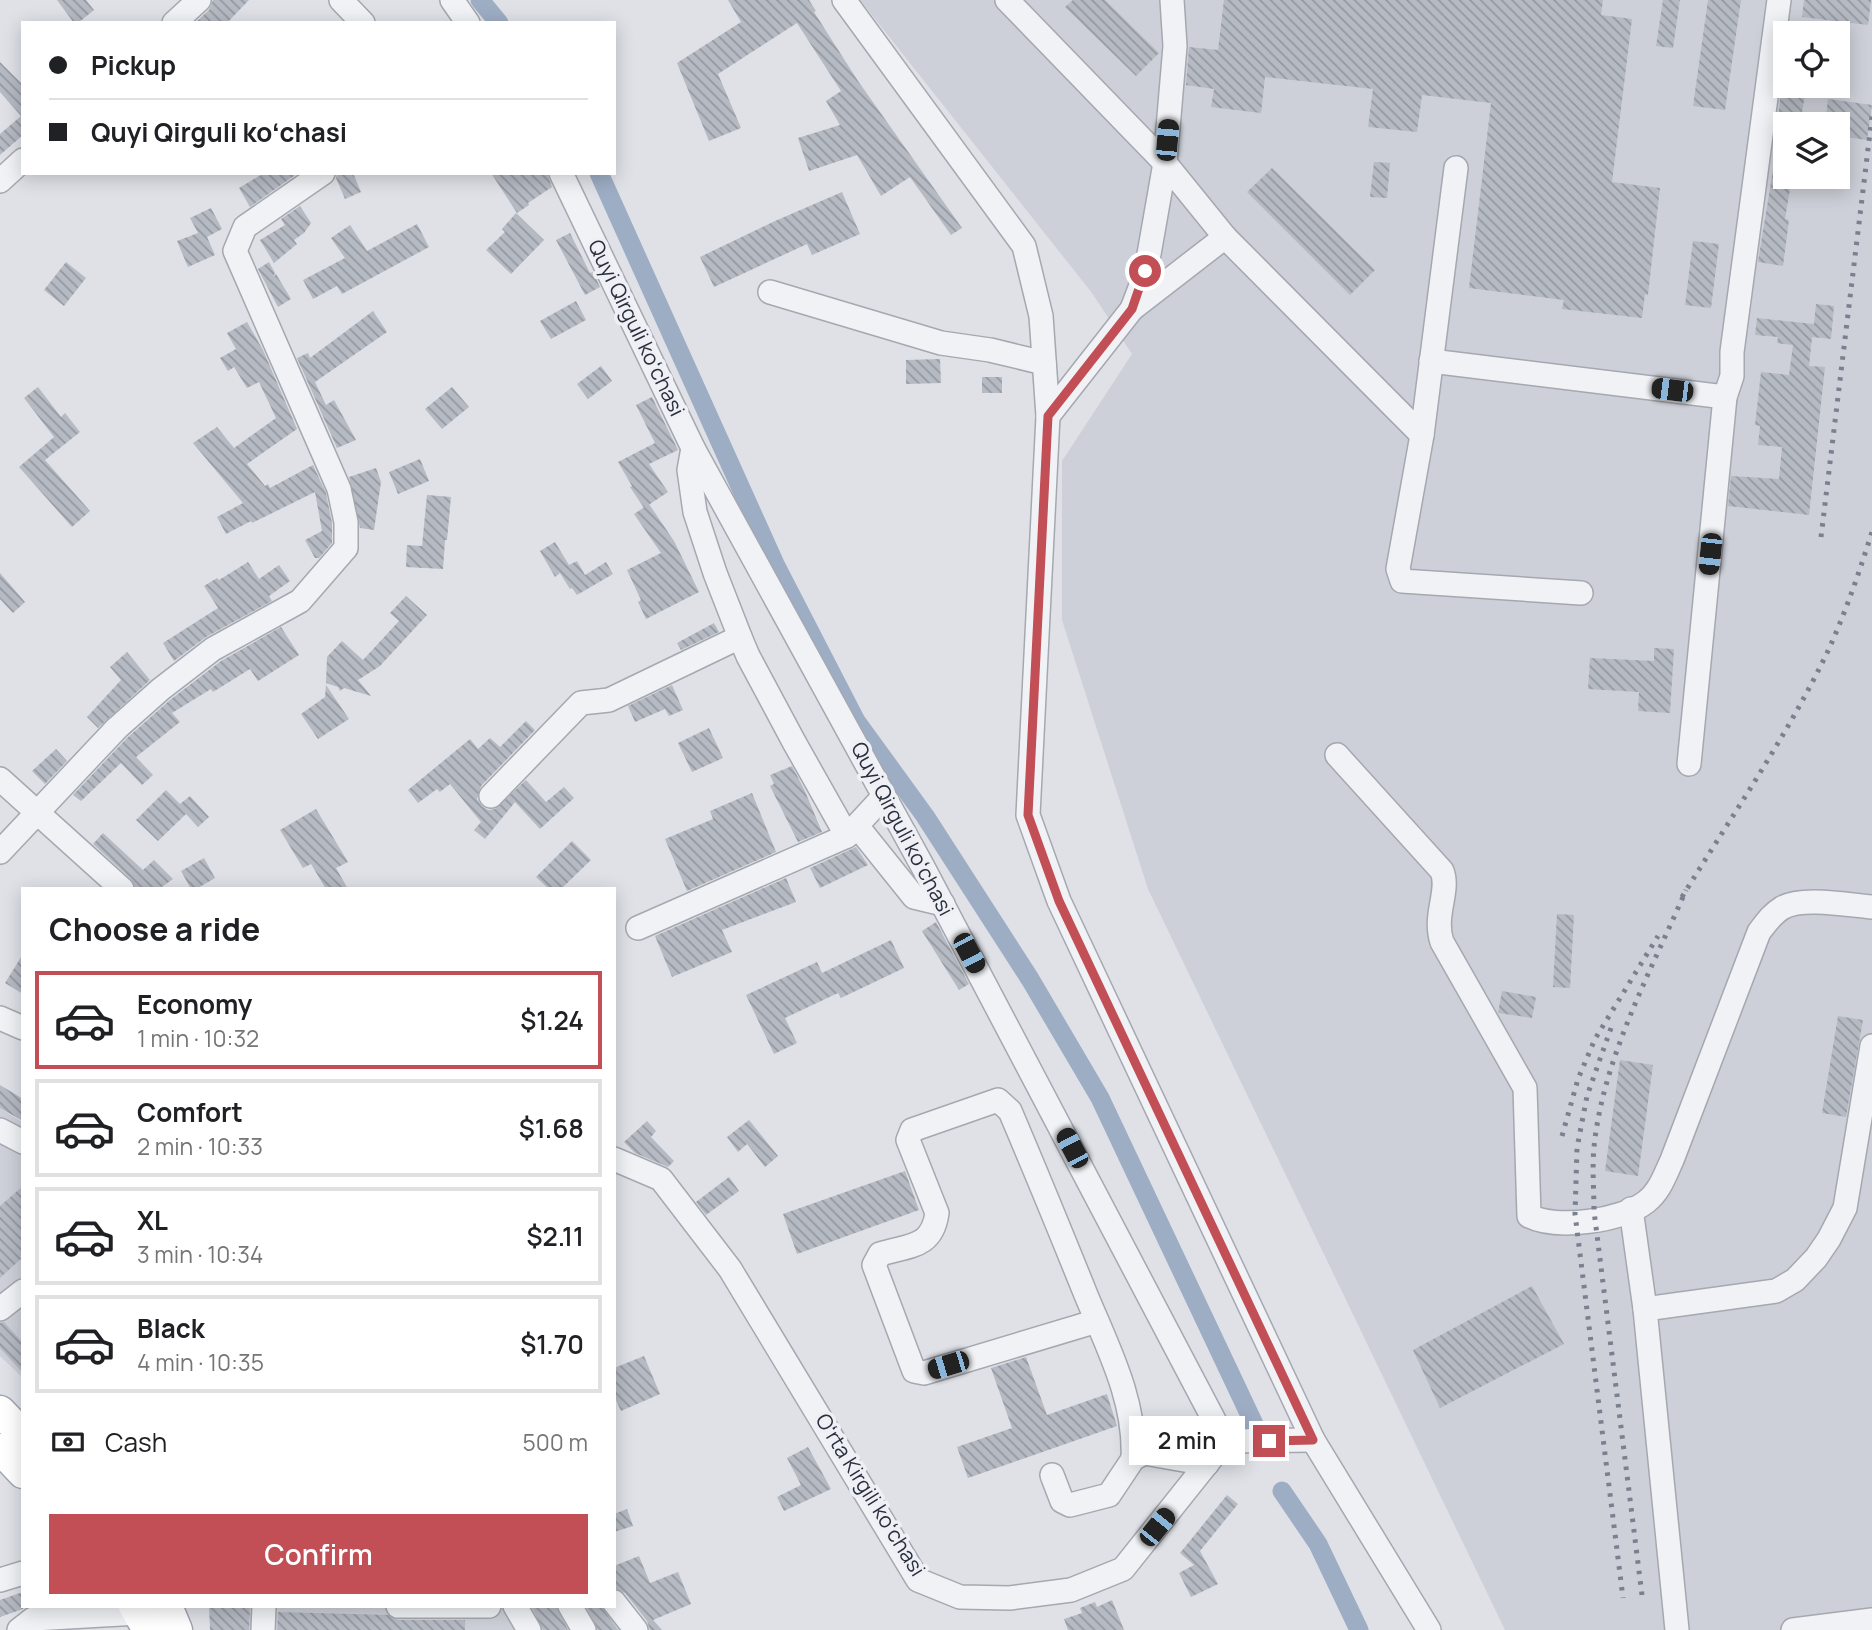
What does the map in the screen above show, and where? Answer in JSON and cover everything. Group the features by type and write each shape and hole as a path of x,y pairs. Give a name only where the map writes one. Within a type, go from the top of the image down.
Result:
{"main road":[{"path":"0,1411 21,1433"},
{"path":"0,1449 21,1471"},
{"path":"147,1614 177,1630"}],"street":[{"path":"176,21 198,0"},
{"path":"341,0 361,21"},
{"path":"452,0 467,21"},
{"path":"844,0 1024,246 1041,316 1048,416 1028,815 1059,901 1313,1440 1429,1630"},
{"path":"1007,0 1165,163 1224,237 1422,435"},
{"path":"1132,309 1149,254 1165,163 1175,46 1172,0"},
{"path":"1689,764 1725,397 1732,376 1732,352 1779,0"},
{"path":"0,181 21,162"},
{"path":"1456,168 1422,435 1398,569 1402,581 1581,593"},
{"path":"0,852 117,729 160,689 213,649 300,601 346,548 346,522 339,489 235,251 245,227 320,175"},
{"name":"Quyi Qirguli koʻchasi","path":"562,175 693,448 943,904 1225,1441"},
{"path":"1048,416 1132,309 1224,237"},
{"path":"770,292 941,343 990,350 1044,363"},
{"path":"1431,361 1725,397"},
{"path":"693,448 689,470 695,512 715,573 748,656 794,742 852,831 914,897 943,904"},
{"path":"491,796 581,702 609,701 740,637"},
{"path":"1337,755 1443,871 1446,880 1438,930 1442,942 1525,1088 1529,1216 1539,1221 1576,1224 1613,1216 1645,1203 1658,1190 1672,1160 1759,932 1771,915 1784,906 1797,902 1872,906"},
{"path":"0,779 120,887"},
{"path":"639,928 852,831 884,796"},
{"path":"0,1018 21,1027"},
{"path":"1645,1309 1776,1291 1795,1280 1815,1258 1829,1239 1845,1208 1872,1046"},
{"path":"874,1265 880,1254 925,1241 932,1234 937,1213 908,1140 912,1130 999,1100 1010,1111 1127,1396 1135,1434 1133,1459"},
{"path":"0,1130 21,1141"},
{"name":"Oʻrta Kirgili koʻchasi","path":"616,1160 661,1179 730,1269 918,1580 960,1597 1010,1598 1070,1590 1123,1569 1225,1441"},
{"path":"1631,1209 1645,1309 1677,1630"},
{"path":"865,1239 914,1371 924,1373 1097,1321"},
{"path":"0,1309 21,1293"},
{"path":"1225,1441 1313,1440"},
{"path":"1052,1475 1062,1501 1070,1505 1109,1495 1133,1459 1144,1452 1207,1464"},
{"path":"0,1580 21,1574"},
{"path":"616,1605 636,1630"},
{"path":"264,1608 264,1630"},
{"path":"516,1608 529,1630"},
{"path":"571,1608 584,1630"},
{"path":"19,1630 33,1619 147,1614"},
{"path":"1793,1630 1872,1620"}],"shaded area":[{"path":"860,0 1872,0 1872,1630 1505,1630 1148,889 1062,620 1062,461 1132,354 1092,293"},
{"path":"0,1108 21,1122 21,1376 0,1356"},
{"path":"245,1608 608,1608 623,1630 244,1630"}],"building":[{"path":"57,0 86,0 94,10 80,21 73,21"},
{"path":"213,0 249,0 229,21 197,21 209,10"},
{"path":"728,0 809,0 858,81 962,228 951,235 910,177 881,196 857,155 809,171 798,138 840,125 826,101 841,91 797,23 718,74 741,128 709,141 677,63 741,22"},
{"path":"1073,0 1105,0 1159,53 1136,76 1065,7"},
{"path":"1224,0 1603,0 1601,15 1632,19 1612,182 1660,188 1648,295 1645,294 1642,318 1562,309 1564,300 1469,288 1491,103 1422,95 1417,132 1368,127 1373,89 1265,77 1261,113 1211,107 1214,89 1186,85 1189,47 1218,50"},
{"path":"1663,0 1680,0 1673,48 1656,46"},
{"path":"1708,0 1741,0 1725,110 1693,106"},
{"path":"1804,0 1871,0 1868,25 1802,17"},
{"path":"0,62 21,83 21,116 0,92"},
{"path":"1780,98 1804,98 1802,112 1778,112"},
{"path":"1828,99 1872,105 1867,140 1850,138 1850,112 1826,112"},
{"path":"21,116 21,137 0,155 0,134"},
{"path":"1374,162 1390,163 1387,198 1370,197"},
{"path":"1272,168 1375,270 1350,295 1247,192"},
{"path":"1773,170 1773,189 1790,189 1785,219 1789,220 1783,266 1758,262"},
{"path":"261,175 295,175 250,207 239,188"},
{"path":"337,175 354,175 361,192 345,199"},
{"path":"492,175 548,175 552,187 517,213"},
{"path":"842,192 860,234 812,255 807,244 714,287 700,257"},
{"path":"300,206 311,223 304,233 294,240 297,244 274,263 260,240 285,225 281,219"},
{"path":"211,208 222,229 207,237 215,255 188,267 177,241 198,233 190,218"},
{"path":"516,213 544,240 511,274 486,250 505,232 502,229"},
{"path":"417,224 429,247 342,294 337,286 313,299 303,280 345,258 331,238 350,225 367,251"},
{"path":"570,233 600,287 585,295 556,240"},
{"path":"1693,241 1719,244 1711,308 1685,305"},
{"path":"66,262 86,278 64,306 44,290"},
{"path":"269,262 275,273 273,277 276,274 291,299 278,307 258,269"},
{"path":"576,301 586,320 551,339 540,321"},
{"path":"1816,304 1834,306 1831,339 1812,337 1809,366 1825,367 1809,515 1728,506 1731,476 1779,479 1782,447 1758,445 1760,426 1755,425 1761,372 1789,375 1793,345 1777,343 1778,337 1755,335 1757,318 1814,324"},
{"path":"373,311 387,332 315,382 326,405 334,400 356,440 337,448 297,358 308,353 310,358"},
{"path":"247,322 263,350 297,429 247,464 265,486 268,484 270,488 313,465 326,493 332,523 332,543 319,558 315,558 305,540 322,531 315,492 226,534 217,517 243,503 193,443 217,427 234,448 276,418 259,382 247,388 234,367 228,371 220,358 236,349 227,333"},
{"path":"940,359 941,383 906,384 906,360"},
{"path":"601,366 612,381 588,399 577,384"},
{"path":"982,377 1002,377 1002,393 982,393"},
{"path":"38,387 61,417 65,413 80,432 45,460 90,511 72,527 19,467 54,437 24,398"},
{"path":"452,387 469,407 442,429 425,409"},
{"path":"652,397 678,450 649,464 668,492 644,508 618,462 655,443 636,405"},
{"path":"420,459 429,481 398,494 389,472"},
{"path":"376,468 381,482 374,530 360,528 349,477"},
{"path":"427,495 451,497 443,569 406,567 407,545 422,546"},
{"path":"649,504 674,541 699,592 646,619 638,602 641,600 627,570 661,553 634,514"},
{"path":"555,542 569,565 577,561 585,575 606,562 613,574 577,595 560,573 555,577 540,551"},
{"path":"248,562 259,579 279,565 290,581 269,596 272,601 206,637 174,661 163,643 218,608 204,586"},
{"path":"0,573 25,602 13,613 0,599"},
{"path":"406,596 427,615 380,666 358,680 371,696 344,688 340,691 338,687 326,683 327,657 342,641 363,660 399,621 390,613"},
{"path":"714,623 719,632 681,650 677,643"},
{"path":"281,627 299,655 258,681 250,669 172,713 180,722 136,757 153,775 142,785 121,763 81,801 73,795 127,738 170,700 221,661"},
{"path":"1654,648 1674,649 1670,713 1638,711 1639,692 1588,689 1590,658 1654,661"},
{"path":"127,652 150,680 98,728 87,717 121,680 110,667"},
{"path":"326,685 349,719 318,739 301,714 325,697"},
{"path":"672,685 683,710 669,716 665,709 635,722 628,706"},
{"path":"526,721 535,730 481,786 477,799 488,810 495,809 526,780 546,802 564,787 574,798 540,829 515,802 485,839 474,830 481,822 450,784 440,792 437,789 418,803 408,790 470,739 478,749 490,738 500,747"},
{"path":"709,728 723,758 692,772 678,743"},
{"path":"56,749 67,761 45,784 32,771"},
{"path":"792,766 822,832 798,842 770,786 774,784 770,775"},
{"path":"166,790 180,804 190,796 209,817 198,827 186,814 158,841 136,820"},
{"path":"752,793 776,852 687,891 665,839 713,819 710,811"},
{"path":"316,809 348,862 336,868 347,887 325,887 311,864 303,868 280,830"},
{"path":"103,833 143,870 154,860 173,879 162,887 135,887 131,879 93,844"},
{"path":"572,841 591,860 563,887 547,887 536,877"},
{"path":"856,847 868,865 820,888 810,868"},
{"path":"204,858 215,878 199,887 190,887 181,871"},
{"path":"786,878 796,902 722,930 732,952 672,977 655,936"},
{"path":"1557,914 1574,915 1570,988 1553,987"},
{"path":"936,922 969,984 959,990 922,931"},
{"path":"891,940 904,968 841,998 838,993 785,1018 797,1043 774,1054 746,995 817,962 822,973"},
{"path":"21,957 21,993 5,983"},
{"path":"1502,991 1536,997 1532,1018 1498,1013"},
{"path":"1838,1016 1863,1020 1846,1117 1822,1113"},
{"path":"1620,1060 1653,1065 1638,1176 1605,1171"},
{"path":"0,1085 21,1098 21,1120 0,1108"},
{"path":"749,1120 778,1156 765,1167 747,1144 738,1152 727,1137"},
{"path":"647,1121 656,1131 651,1137 674,1161 668,1167 635,1153 624,1142"},
{"path":"905,1171 919,1210 797,1254 783,1214"},
{"path":"729,1177 739,1191 706,1215 696,1202"},
{"path":"21,1188 21,1259 0,1278 0,1206"},
{"path":"1532,1286 1564,1344 1440,1408 1413,1350"},
{"path":"4,1322 21,1341 21,1371 0,1348 0,1323"},
{"path":"644,1356 660,1394 621,1411 616,1400 616,1367"},
{"path":"1026,1357 1047,1415 1107,1394 1117,1426 968,1478 957,1447 1012,1428 991,1368"},
{"path":"808,1447 831,1489 784,1511 777,1497 801,1485 787,1458"},
{"path":"1227,1495 1238,1504 1200,1551 1218,1584 1191,1597 1179,1573 1194,1565 1180,1553"},
{"path":"627,1509 633,1526 616,1531 616,1513"},
{"path":"639,1556 650,1583 678,1572 691,1604 653,1620 662,1630 650,1630 647,1621 625,1593 616,1589 616,1565"},
{"path":"21,1593 23,1609 0,1617 0,1600"},
{"path":"1112,1600 1124,1630 1068,1630 1064,1619 1082,1613 1080,1608 1095,1602 1097,1607"},
{"path":"209,1608 250,1608 249,1630 210,1630"},
{"path":"532,1608 557,1608 568,1630 543,1630"},
{"path":"587,1608 602,1608 618,1630 598,1630"},
{"path":"278,1612 388,1615 398,1620 465,1620 465,1630 277,1630"}],"waterway":[{"path":"480,0 497,21"},
{"path":"600,175 775,564 856,721 925,816 1030,979 1100,1098 1254,1424"},
{"path":"1282,1491 1318,1544 1359,1630"}],"railway":[{"path":"1821,537 1872,116"},
{"path":"1682,897 1811,685 1840,623 1872,532"},
{"path":"1642,1595 1594,1211 1593,1155 1599,1114 1618,1048 1686,890"},
{"path":"1562,1136 1578,1079 1595,1039 1658,936"},
{"path":"1611,1028 1587,1096 1577,1148 1575,1214 1623,1598"}],"route":[{"path":"1145,271 1132,309 1048,416 1028,815 1059,901 1313,1440 1269,1441"}]}
